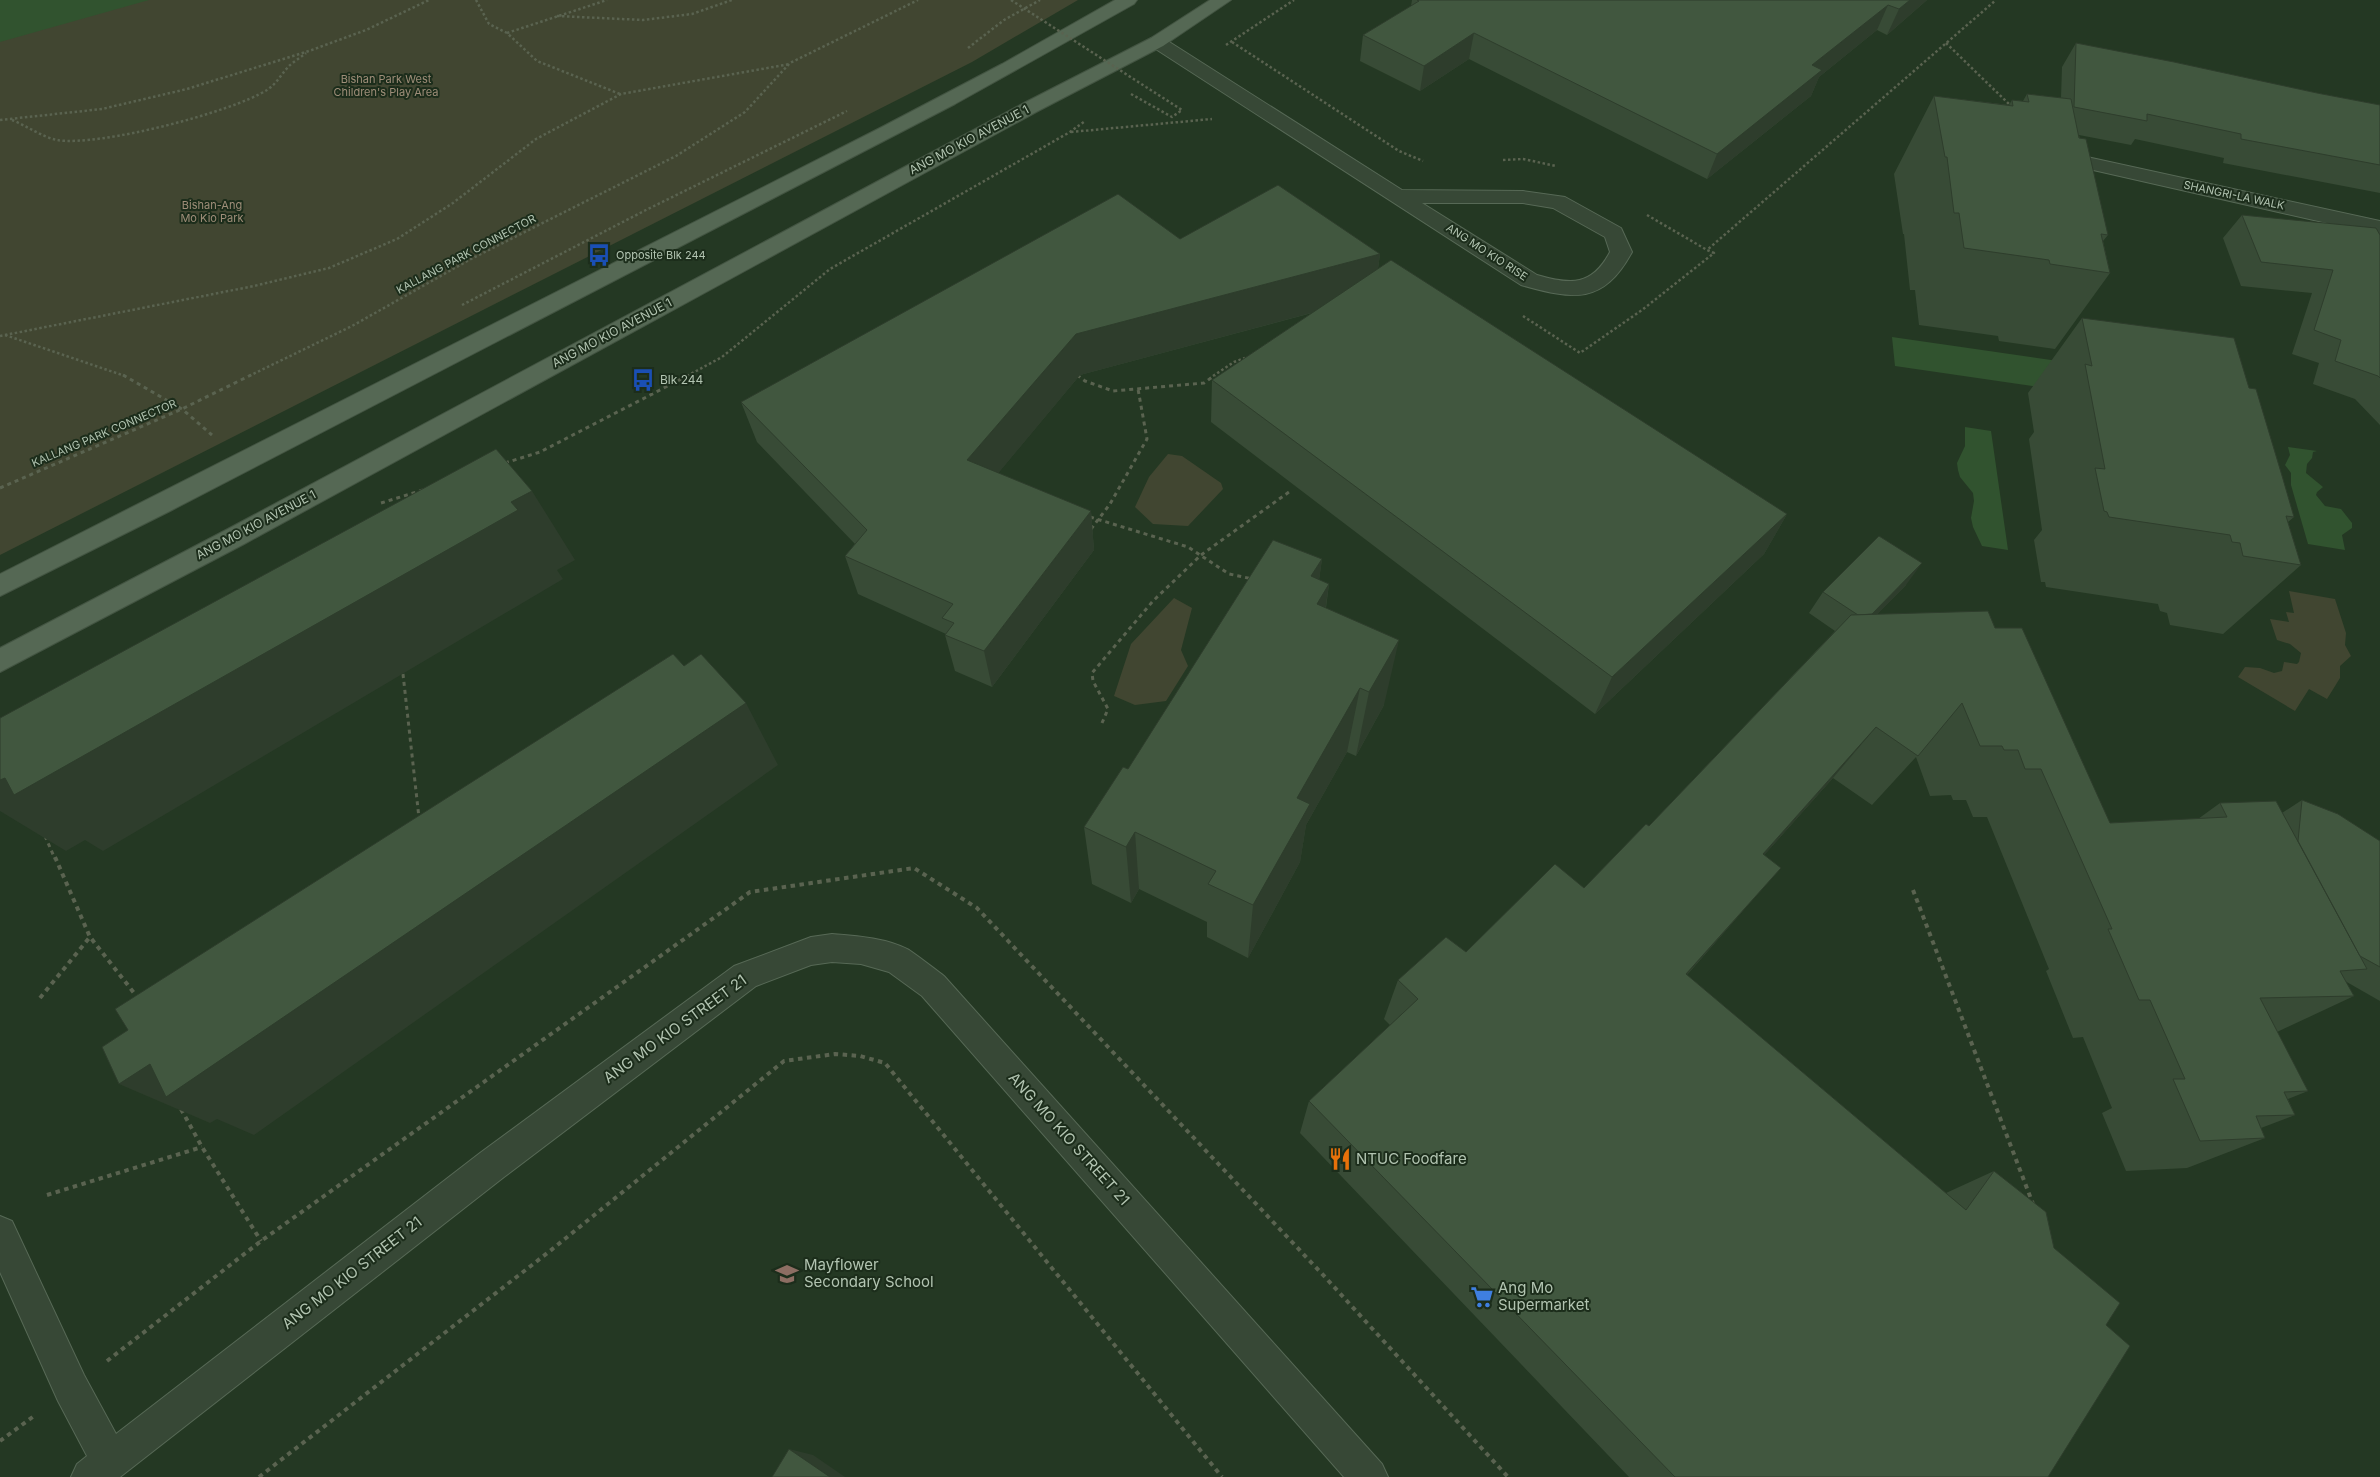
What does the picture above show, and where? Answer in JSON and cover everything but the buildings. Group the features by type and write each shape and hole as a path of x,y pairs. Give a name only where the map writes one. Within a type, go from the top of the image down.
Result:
{"main road":[{"path":"0,586 242,464 928,110 1048,47 1128,0"},
{"name":"ANG MO KIO AVENUE 1","path":"0,661 235,537 1031,107 1157,42 1222,0"}],"street":[{"name":"ANG MO KIO RISE","path":"1157,42 1190,61 1529,280 1552,287 1577,290 1599,283 1615,266 1621,252 1614,233 1558,202 1523,197 1400,196"},
{"name":"SHANGRI-LA WALK","path":"2087,163 2380,228"},
{"name":"ANG MO KIO STREET 21","path":"100,1469 492,1165 745,976 811,951 832,948 860,950 897,960 933,986 1369,1477"},
{"path":"0,1233 71,1388 100,1469"}],"path":[{"path":"0,120 102,109 187,89 309,51 366,30 429,0"},
{"path":"476,0 489,24 508,33 536,61 621,94"},
{"path":"508,33 607,0"},
{"path":"557,16 643,20 692,14 732,0"},
{"name":"KALLANG PARK CONNECTOR","path":"0,488 182,409 352,326 470,260 676,156 745,112 790,64 918,0"},
{"path":"1012,0 1182,110 1172,117 1125,91"},
{"path":"965,50 1004,20 1040,0"},
{"path":"1133,87 1232,42 1294,0"},
{"path":"1707,250 1996,0"},
{"path":"1232,42 1399,152 1430,163"},
{"path":"1946,43 2012,107"},
{"path":"11,119 58,140 114,135 191,118 225,109 262,93 280,80 288,67 309,51"},
{"path":"0,336 254,286 329,268 397,239 453,203 536,139 621,94 790,64"},
{"path":"456,309 646,210 851,108"},
{"path":"1070,132 1213,118"},
{"path":"503,464 540,452 655,394 722,357 830,269 1070,132 1086,120"},
{"path":"1497,161 1523,159 1551,163 1558,167"},
{"path":"1522,315 1580,353 1642,310 1714,254 1639,210"},
{"path":"4,335 123,375 182,409 212,435"},
{"path":"1070,371 1085,381 1113,391 1138,389 1204,383 1234,362 1252,356"},
{"path":"1087,534 1110,504 1147,439 1138,389"},
{"path":"203,440 220,431"},
{"path":"375,505 430,488"},
{"path":"1102,723 1108,709 1092,673 1152,601 1201,555 1289,492"},
{"path":"1088,516 1097,521 1188,547 1229,574 1256,579"},
{"path":"403,674 420,827"},
{"path":"42,829 90,937 144,1006"},
{"path":"160,1320 261,1241 750,892 914,868 977,908 1318,1270 1508,1477"},
{"path":"1913,890 2035,1207"},
{"path":"40,998 90,937"},
{"path":"259,1477 550,1251 784,1061 818,1054 864,1055 885,1064 1222,1477"},
{"path":"180,1107 202,1147 261,1241"},
{"path":"46,1195 202,1147"}],"green space":[{"name":"Bishan-Ang Mo Kio Park","path":"0,0 1078,0 972,62 0,555"},
{"path":"1168,454 1182,456 1221,483 1223,489 1188,526 1153,524 1135,507 1149,477"},
{"path":"2289,591 2335,599 2346,633 2345,645 2351,656 2340,666 2340,678 2327,699 2309,689 2295,711 2238,677 2245,667 2260,668 2274,673 2282,671 2284,662 2297,664 2299,662 2301,653 2290,644 2277,640 2270,619 2289,622 2286,612 2294,613"},
{"path":"1174,598 1192,608 1181,650 1188,666 1166,701 1135,705 1114,696 1131,644"}],"shaded area":[{"path":"0,0 149,0 0,42"},
{"path":"1892,337 2217,384 2226,414 1895,366"},
{"path":"1965,427 1991,431 2008,550 1982,546 1973,527 1971,518 1974,501 1973,493 1960,477 1957,463 1965,446"},
{"path":"2288,447 2317,451 2313,452 2312,458 2307,464 2306,473 2323,487 2316,495 2325,506 2341,509 2352,523 2352,528 2342,535 2345,550 2308,544 2291,485 2291,473 2285,465 2290,455"}],"place":[{"name":"Opposite Blk 244","path":"599,255"},
{"name":"Blk 244","path":"643,380"},
{"name":"NTUC Foodfare","path":"1340,1159"},
{"name":"Mayflower Secondary School","path":"787,1274"},
{"name":"Ang Mo Supermarket","path":"1482,1297"}],"park label":[{"name":"Bishan Park West Children's Play Area","path":"386,85"}]}
